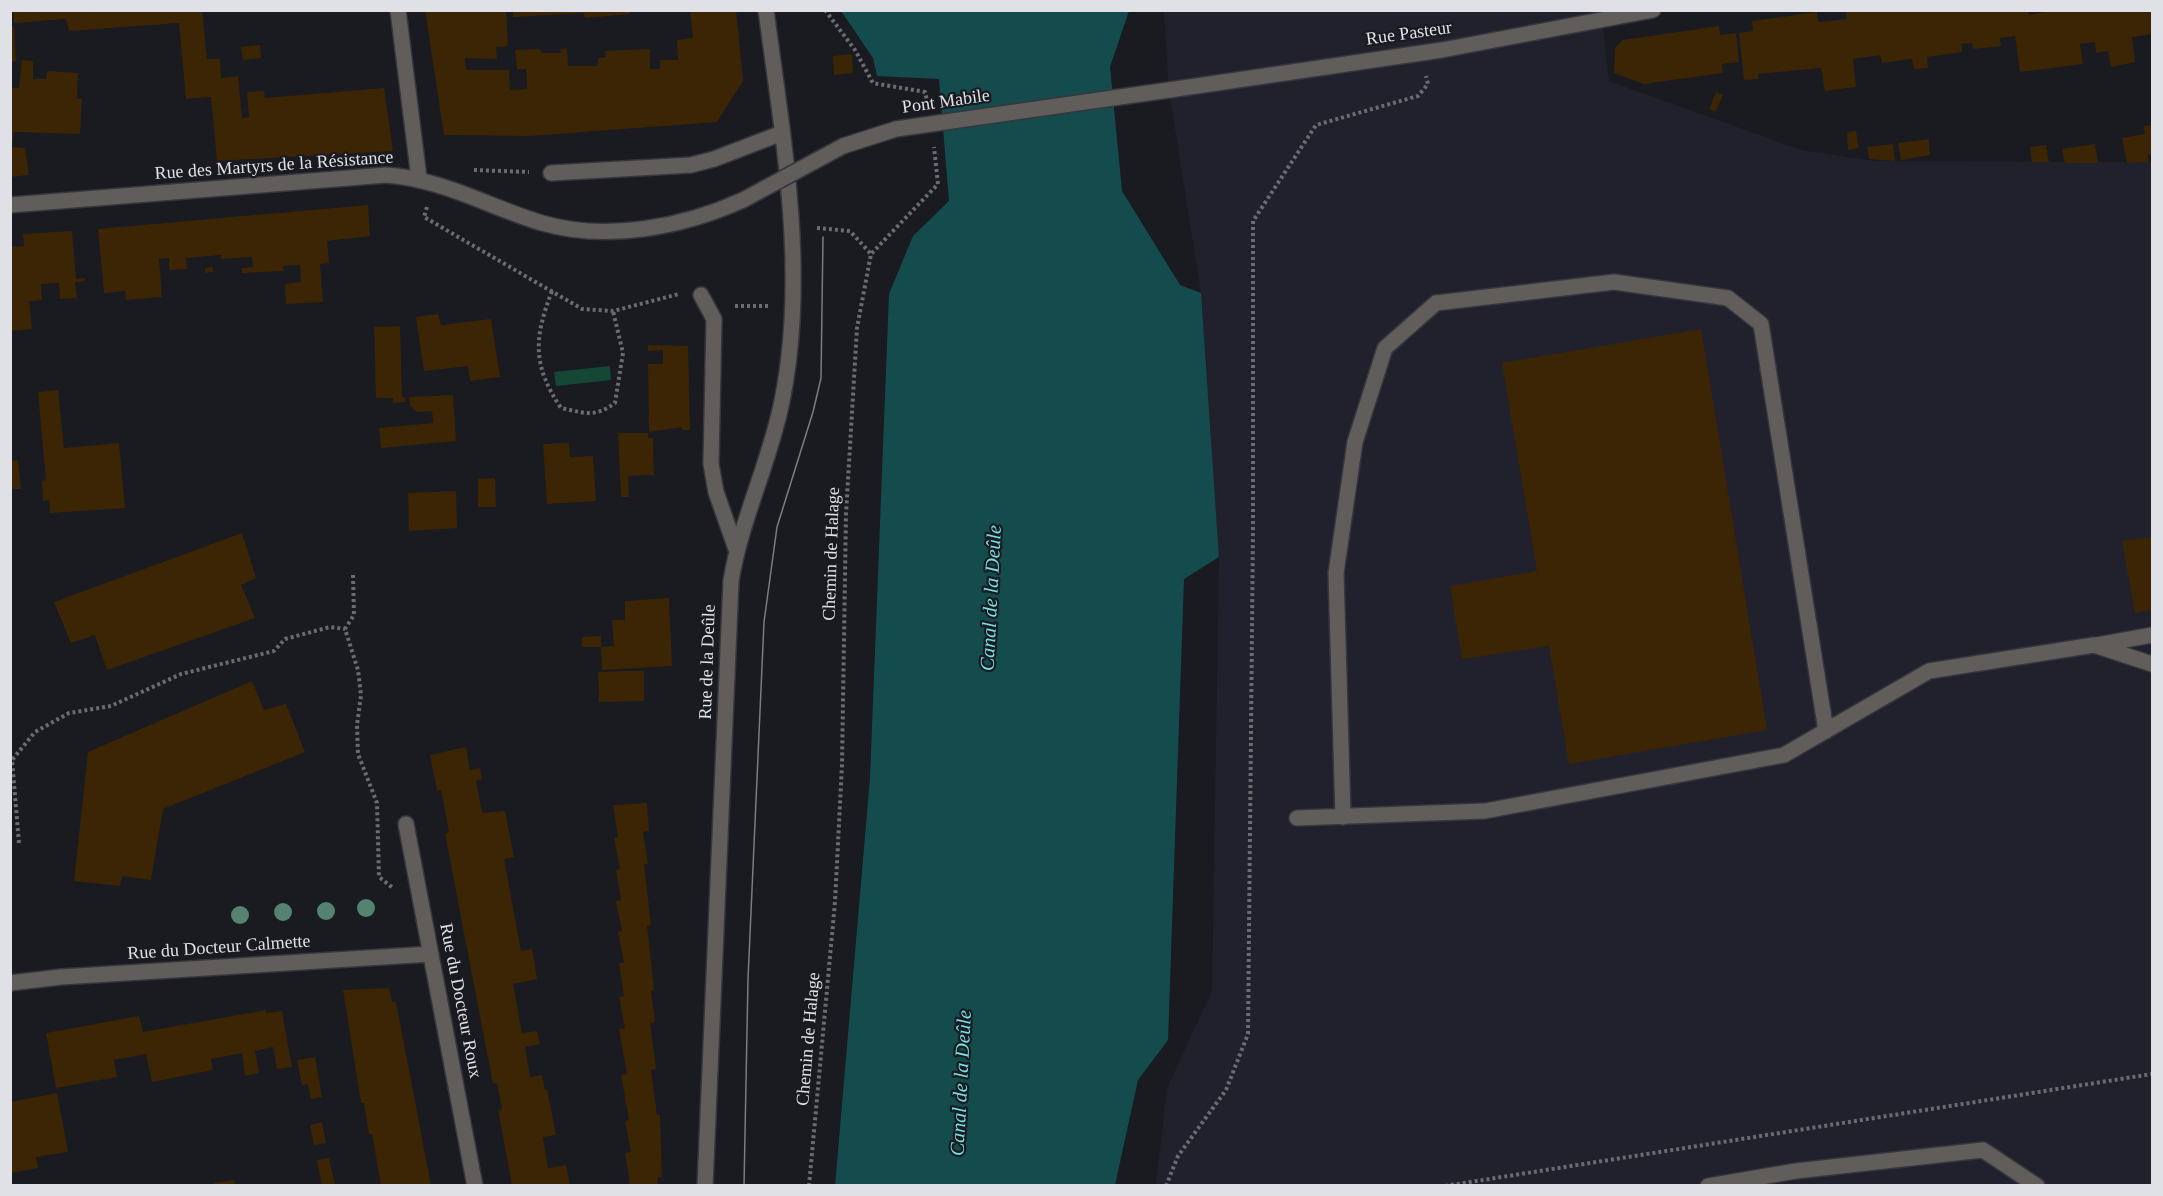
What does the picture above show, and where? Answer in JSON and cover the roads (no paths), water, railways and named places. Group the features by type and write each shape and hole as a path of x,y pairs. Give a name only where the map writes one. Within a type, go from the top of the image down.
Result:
{"street":[{"path":"398,10 419,178"},
{"name":"Rue de la Deûle","path":"705,1185 728,615 736,549 782,403 788,363 792,302 791,226 783,140 766,10"},
{"name":"Rue Pasteur","path":"1169,90 1421,52 1653,10"},
{"name":"Pont Mabile","path":"742,200 843,146 896,129 1169,90"},
{"path":"551,173 691,165 783,140"},
{"name":"Rue des Martyrs de la Résistance","path":"10,205 370,176 419,178 540,222 596,230 630,229 685,221 742,200"},
{"path":"1343,817 1336,573 1354,442 1385,348 1436,303 1614,282 1728,298 1761,324 1826,731"},
{"path":"701,295 714,319 711,464 716,492 736,549"},
{"path":"1297,819 1485,811 1784,755 1929,671 2152,635"},
{"path":"2094,645 2152,664"},
{"name":"Rue du Docteur Roux","path":"406,824 475,1185"},
{"name":"Rue du Docteur Calmette","path":"10,984 61,977 431,954"},
{"path":"1708,1185 1796,1171 1983,1150 2037,1185"}],"water":[{"name":"Canal de la Deûle","path":"841,11 1129,11 1110,67 1122,191 1180,285 1201,293 1219,557 1184,579 1168,1040 1138,1080 1115,1185 835,1186 870,778 889,294 913,236 949,201 939,79 877,76 873,58"}],"tram line":[{"path":"744,1186 748,979 764,622 777,527 813,412 821,378 823,237"}]}
